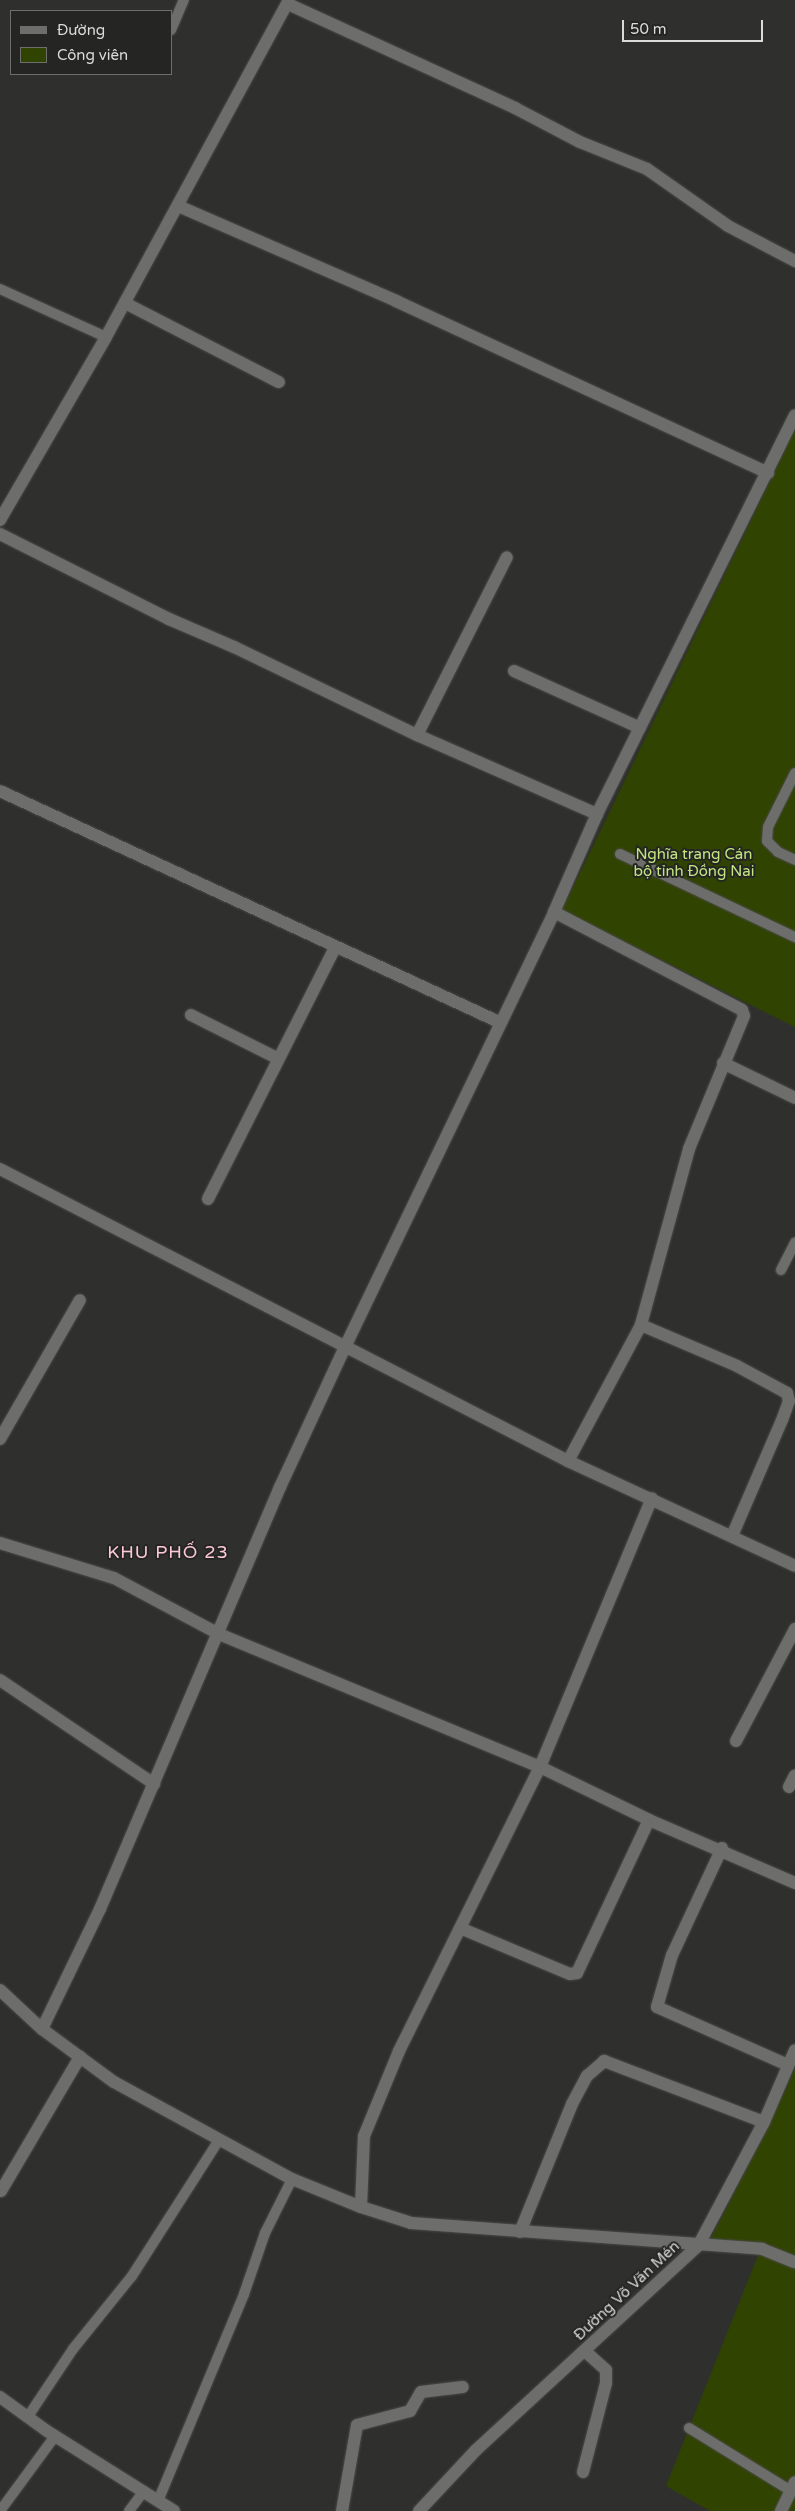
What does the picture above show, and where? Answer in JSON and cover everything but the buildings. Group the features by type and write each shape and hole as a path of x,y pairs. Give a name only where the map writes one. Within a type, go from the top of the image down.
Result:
{"street":[{"path":"0,520 125,303 288,2 515,108 580,142 647,169 728,226 795,261"},
{"path":"178,206 396,301 768,473"},
{"path":"125,303 279,382"},
{"path":"42,2029 100,1909 219,1634 280,1487 345,1347 554,912 597,814 795,416"},
{"path":"0,534 169,619 234,647 417,736 597,814"},
{"path":"417,736 506,557"},
{"path":"514,671 640,728"},
{"path":"0,792 117,843 335,948 500,1022"},
{"path":"554,912 742,1010 744,1016 689,1149 640,1325 568,1461"},
{"path":"208,1198 335,948"},
{"path":"191,1015 279,1059"},
{"path":"723,1063 795,1098"},
{"path":"0,1169 568,1461 652,1498 795,1566"},
{"path":"0,1439 80,1300"},
{"path":"640,1325 738,1366 788,1394 789,1401 782,1420 732,1536"},
{"path":"361,2207 364,2136 399,2051 540,1766 652,1498"},
{"path":"0,1543 114,1578 219,1634 540,1766 650,1820 722,1848 795,1883"},
{"path":"736,1741 795,1629"},
{"path":"0,1680 154,1784"},
{"path":"788,1787 795,1774"},
{"path":"460,1928 570,1974 577,1973 650,1820"},
{"path":"722,1848 672,1955 657,2007 788,2065"},
{"path":"0,1990 42,2029 114,2082 292,2179 361,2207 411,2223 698,2246 762,2249 795,2262"},
{"name":"Đường Võ Văn Mén","path":"419,2511 476,2450 586,2352 698,2246 764,2122 795,2050"},
{"path":"1,2191 80,2057"},
{"path":"520,2232 572,2104 587,2076 604,2061 764,2122"},
{"path":"583,2472 606,2383 606,2370 602,2363 586,2352"},
{"path":"342,2511 357,2425 410,2411 421,2392 463,2387"},
{"path":"0,2397 29,2415 55,2436 174,2511"},
{"path":"781,2511 793,2487"}],"lane":[{"path":"172,28 184,0"},
{"path":"0,288 106,337"},
{"path":"795,773 768,827 767,841 778,852 795,860"},
{"path":"620,854 795,937"},
{"path":"781,1270 795,1242"},
{"path":"29,2415 73,2349 132,2276 218,2140"},
{"path":"158,2501 244,2294 265,2233 292,2179"},
{"path":"689,2428 793,2487"},
{"path":"0,2511 55,2436"},
{"path":"129,2511 144,2491"}],"green space":[{"name":"Nghĩa trang Cán bộ tỉnh Đồng Nai","path":"795,430 795,1027 562,910"},
{"path":"795,2069 795,2511 710,2511 666,2486 763,2243 710,2240 769,2126"}],"district":[{"name":"KHU PHỐ 23","path":"168,1552"}]}
